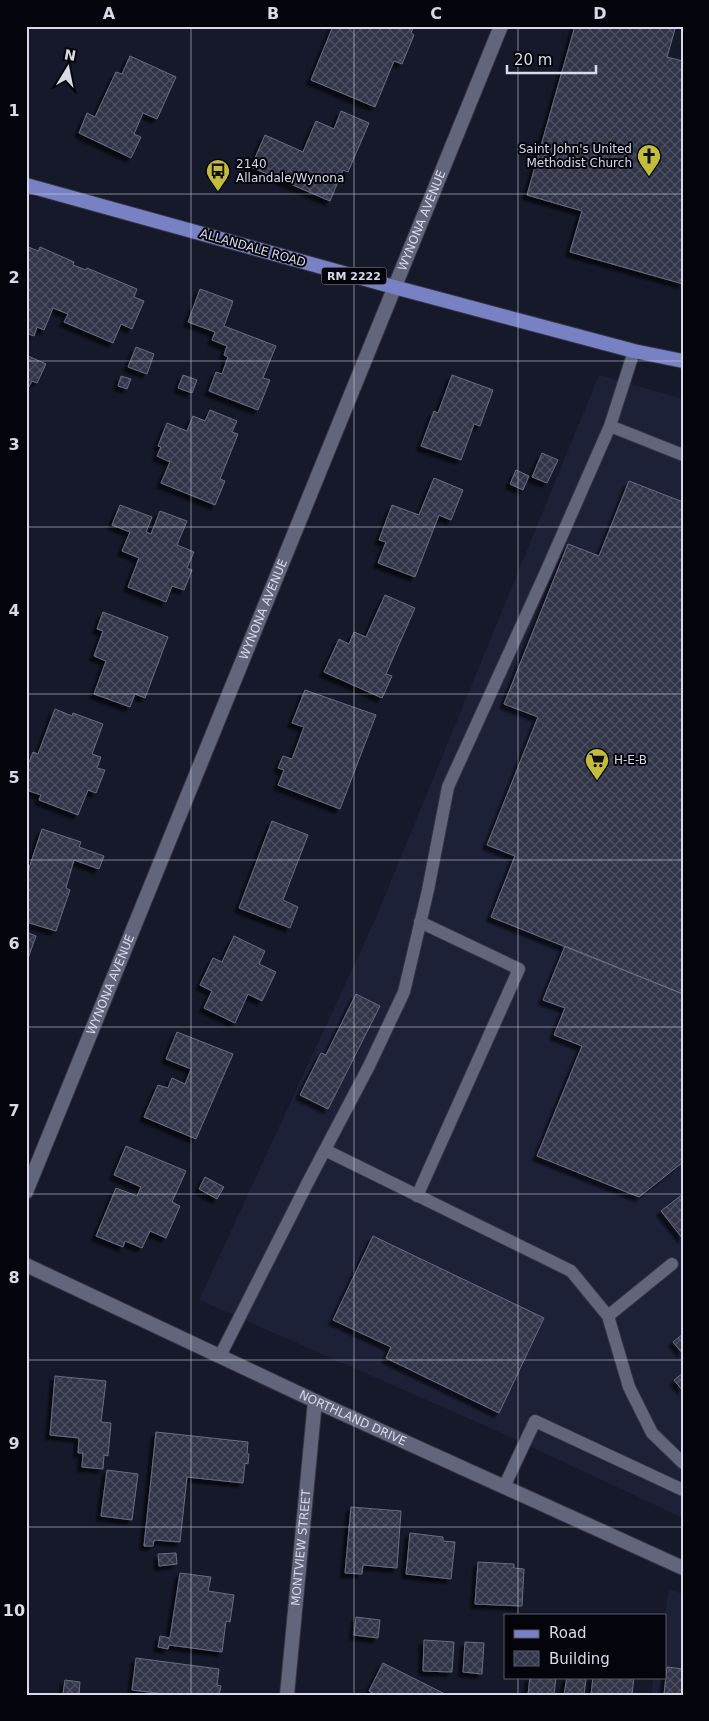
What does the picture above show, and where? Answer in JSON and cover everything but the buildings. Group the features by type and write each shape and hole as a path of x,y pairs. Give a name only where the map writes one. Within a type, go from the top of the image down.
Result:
{"main road":[{"name":"ALLANDALE ROAD","path":"26,184 394,287 634,351 683,361"}],"street":[{"name":"WYNONA AVENUE","path":"26,1192 501,26"},
{"name":"NORTHLAND DRIVE","path":"26,1265 315,1401 683,1568"},
{"name":"MONTVIEW STREET","path":"287,1695 315,1401"}],"lane":[{"path":"220,1356 369,1066 404,992 448,787 610,426 634,351"},
{"path":"610,426 683,455"},
{"path":"417,1196 519,969 420,922"},
{"path":"325,1150 572,1271 608,1316 629,1387 652,1432 683,1463"},
{"path":"608,1316 672,1264"},
{"path":"504,1487 535,1421 683,1490"}],"shaded area":[{"path":"599,375 683,399 683,1518 504,1434 199,1300 375,920"},
{"path":"669,1589 683,1594 683,1695 651,1695 654,1678 666,1678 665,1614"}],"place":[{"name":"Saint John's United Methodist Church","path":"649,177"},
{"name":"2140 Allandale/Wynona","path":"218,192"},
{"name":"H-E-B","path":"597,781"}]}
